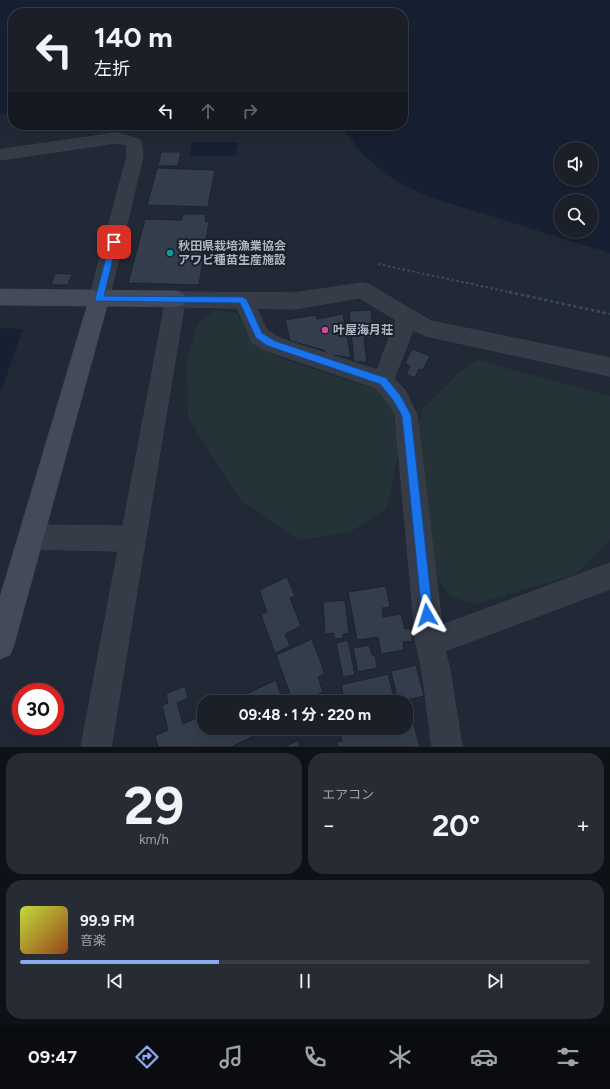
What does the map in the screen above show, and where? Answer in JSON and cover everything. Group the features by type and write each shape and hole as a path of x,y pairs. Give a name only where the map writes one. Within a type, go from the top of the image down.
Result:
{"street":[{"path":"0,155 116,138 133,142 135,156 99,299 0,645"},
{"path":"0,297 294,301 362,290 426,328 610,367"},
{"path":"96,747 176,299"},
{"path":"243,300 259,336 272,344 383,381 397,397 406,415 430,644 436,670 447,747"},
{"path":"383,381 407,318"},
{"path":"30,537 133,538"},
{"path":"430,644 610,576"}],"path":[{"path":"378,264 610,314"}],"shaded area":[{"path":"214,310 237,313 251,341 280,358 378,390 392,407 399,449 387,508 350,532 300,540 241,500 188,418 187,361 197,324"},
{"path":"477,360 610,396 610,540 576,574 475,604 449,596 437,575 416,434 423,408 460,372"}],"water":[{"path":"0,0 610,0 610,253 562,238 598,238 598,194 554,194 554,236 429,197 399,183 379,169 361,152 344,130 408,130 408,8 8,8 8,114 0,115"},
{"path":"192,142 238,142 236,156 189,156"},
{"path":"0,328 23,329 0,394"}],"building":[{"path":"161,152 181,152 178,166 158,166"},
{"name":"秋田県栽培漁業協会 アワビ種苗生産施設","path":"157,168 215,170 208,207 147,205"},
{"name":"秋田県栽培漁業協会 アワビ種苗生産施設","path":"183,214 206,214 205,221 209,222 199,285 128,283 145,219 181,220"},
{"path":"55,273 72,274 68,285 51,285"},
{"path":"371,310 374,338 364,338 367,362 354,362 349,311"},
{"path":"343,314 351,358 327,354 324,350 290,341 285,320 315,315 317,319"},
{"path":"412,349 430,356 423,370 419,369 415,378 406,374 410,366 405,363"},
{"path":"287,577 295,596 290,598 301,626 285,634 290,646 275,653 261,615 267,612 259,590"},
{"path":"386,586 390,607 382,608 383,617 401,614 405,629 410,628 413,641 403,642 404,650 381,654 378,637 357,640 348,592"},
{"path":"345,600 349,633 343,634 343,638 334,639 334,633 325,634 323,602"},
{"path":"312,639 325,674 318,677 323,692 316,695 290,695 276,655"},
{"path":"348,640 355,675 343,677 336,643"},
{"path":"369,645 372,655 375,655 377,668 358,672 353,648"},
{"path":"416,665 424,696 413,699 413,695 396,695 391,671"},
{"path":"388,674 393,695 343,695 341,685"},
{"path":"276,680 281,695 244,695"},
{"path":"185,686 188,698 177,703 183,724 197,717 197,735 256,735 231,747 158,747 155,736 168,730 162,705 168,703 166,694"},
{"path":"413,721 420,747 338,747 336,742 342,741 340,735 413,735"},
{"path":"298,740 300,747 284,747"}],"place":[{"name":"秋田県栽培漁業協会 アワビ種苗生産施設","path":"170,253"},
{"name":"叶屋海月荘","path":"325,330"}],"route":[{"path":"114,242 99,299 243,300 259,336 272,344 383,381 397,397 406,415 427,615"}]}
